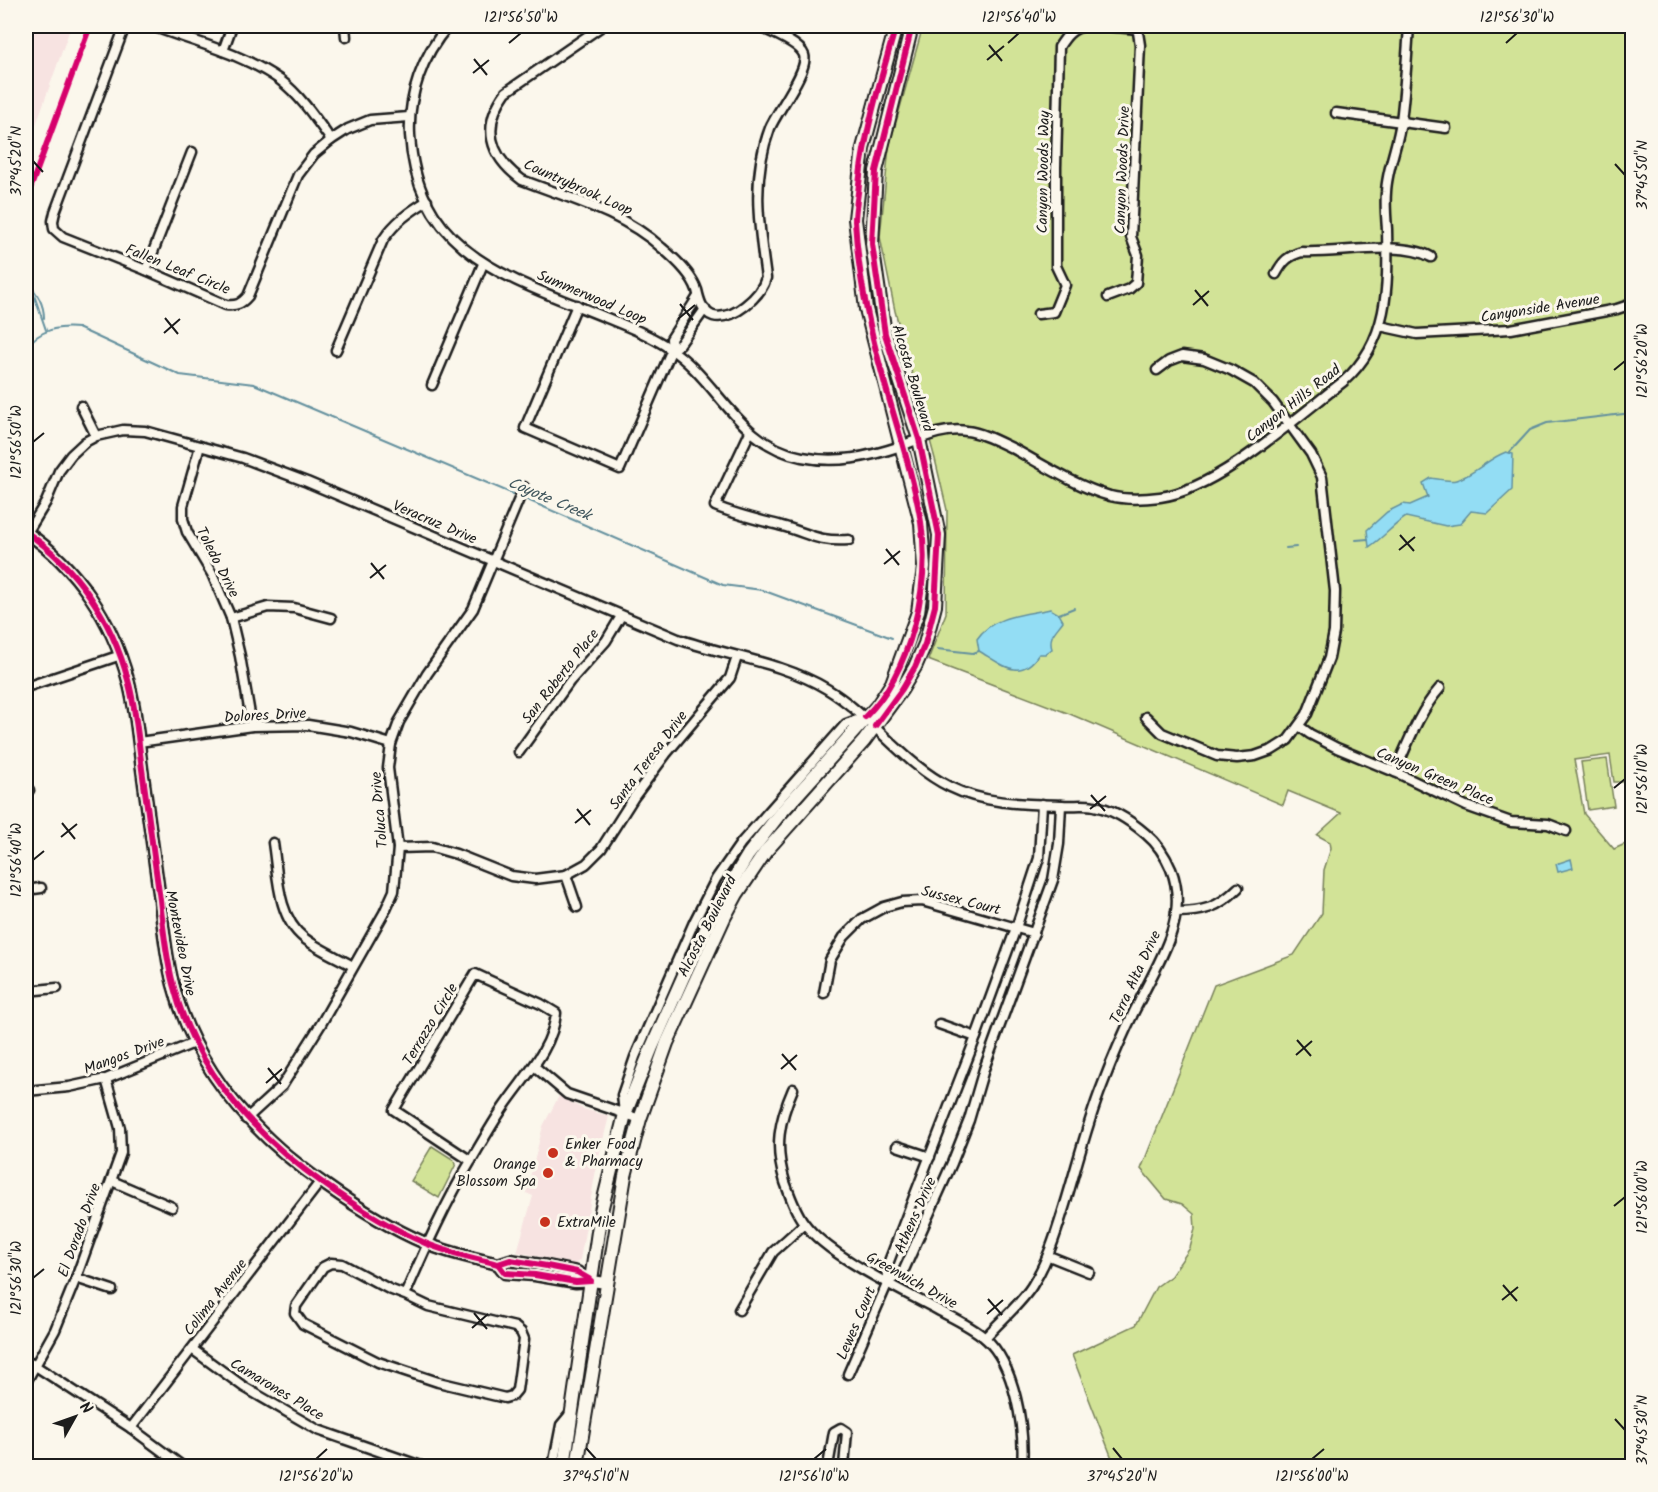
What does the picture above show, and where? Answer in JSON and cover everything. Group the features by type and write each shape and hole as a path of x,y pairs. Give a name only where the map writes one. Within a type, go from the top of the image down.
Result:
{"main road":[{"name":"Alcosta Boulevard","path":"564,1467 601,1211 625,1114 684,975 722,897 748,855 778,816 876,706 892,683 918,612 924,567 921,523 903,445 866,309 855,219 863,148 896,26"},
{"name":"Alcosta Boulevard","path":"577,1467 626,1176 640,1119 667,1043 737,894 766,851 875,726 902,689 925,644 935,606 939,535 919,439 885,334 872,244 876,171 912,26"}],"street":[{"name":"Fallen Leaf Circle","path":"125,26 53,221 54,229 63,237 226,305 236,306 248,296 298,175 314,154 348,129 370,120 409,117"},
{"path":"152,26 223,51 257,66 281,81 302,101 331,140"},
{"path":"223,51 232,26"},
{"path":"345,26 346,37"},
{"name":"Summerwood Loop","path":"448,26 439,36 422,68 412,97 409,117 411,152 417,179 426,201 440,223 457,243 483,264 652,337 672,349 690,364 750,432 778,449 801,457 835,461 866,457 919,439"},
{"name":"Countrybrook Loop","path":"602,26 506,92 496,105 492,117 493,145 511,172 522,180 609,213 662,247 694,284 698,292 697,298 705,309"},
{"path":"672,349 680,344 705,309 712,316 734,312 760,292 766,278 757,198 761,154 775,117 802,73 805,62 797,46 758,26"},
{"name":"Canyon Woods Way","path":"1038,314 1054,312 1065,285 1056,266 1059,47 1066,35 1084,26"},
{"path":"1104,26 1137,27"},
{"name":"Canyon Hills Road","path":"919,439 945,431 966,430 1002,443 1088,488 1111,496 1135,499 1163,497 1185,490 1219,474 1249,454 1358,369 1369,352 1380,326 1387,283 1386,192 1401,122 1409,26"},
{"name":"Canyon Woods Drive","path":"1108,297 1129,289 1136,283 1138,255 1131,237 1140,45 1137,27"},
{"path":"1336,113 1446,128"},
{"path":"146,270 192,152"},
{"path":"336,350 383,240 392,226 405,214 426,201"},
{"path":"1276,274 1284,260 1302,252 1387,249 1422,252 1431,257"},
{"path":"432,385 483,264"},
{"path":"577,305 525,428 620,469 672,349 671,339 697,298"},
{"name":"Canyonside Avenue","path":"1380,326 1418,334 1511,329 1617,309 1632,303"},
{"path":"1146,717 1162,733 1217,756 1237,758 1254,756 1272,750 1288,740 1307,714 1329,658 1334,632 1335,591 1322,477 1311,454 1272,402 1254,383 1231,370 1204,359 1182,356 1157,370"},
{"path":"81,406 96,436"},
{"name":"Veracruz Drive","path":"26,532 46,502 59,471 85,442 96,436 123,430 145,430 243,458 307,482 678,639 799,674 829,690 875,726"},
{"path":"750,432 715,506 738,516 784,527 813,538 830,541 849,540"},
{"name":"Toledo Drive","path":"200,447 183,506 183,519 187,532 212,573 231,618 252,726"},
{"name":"Toluca Drive","path":"246,1119 282,1086 321,1024 384,913 394,891 398,848 388,768 391,744 399,722 422,683 473,609 525,487"},
{"name":"Montevideo Drive","path":"26,532 50,550 77,577 111,630 121,655 129,683 139,742 166,948 173,985 194,1043 246,1119 270,1142 320,1182 392,1227 428,1244 498,1264 510,1260 547,1266 578,1272 591,1281 607,1283"},
{"path":"231,618 268,607 294,608 331,618"},
{"name":"San Roberto Place","path":"519,752 570,681 606,641 621,616"},
{"path":"26,687 121,655"},
{"name":"Santa Teresa Drive","path":"398,848 432,847 511,876 535,879 566,875 586,864 601,849 634,797 666,754 730,678 737,657"},
{"path":"1395,772 1418,721 1430,699 1440,688"},
{"name":"Dolores Drive","path":"139,742 252,726 308,725 351,732 391,744"},
{"name":"Terra Alta Drive","path":"875,726 909,759 951,787 979,797 1006,802 1095,806 1131,821 1155,841 1166,857 1177,894 1176,912 1166,948 1115,1050 1097,1097 1049,1256 1031,1288 984,1338"},
{"name":"Canyon Green Place","path":"1299,726 1337,748 1395,772 1466,806 1511,822 1548,824 1566,831"},
{"name":"Athens Drive","path":"1042,804 1039,858 976,1037 886,1269 888,1282 903,1272 952,1163 1053,880 1059,844 1061,805"},
{"path":"273,843 282,904 290,923 303,938 353,966"},
{"path":"566,875 577,907"},
{"path":"26,890 41,888"},
{"path":"1176,912 1199,912 1212,908 1228,898 1238,888"},
{"name":"Sussex Court","path":"824,993 831,960 844,937 862,919 884,907 902,902 922,902 1034,933"},
{"name":"Terrazzo Circle","path":"405,1295 428,1244 471,1161 503,1107 534,1066 555,1026 555,1012 475,974 394,1110 471,1161"},
{"path":"26,991 57,988"},
{"path":"939,1024 976,1037"},
{"name":"Mangos Drive","path":"26,1091 69,1087 106,1078 194,1043"},
{"path":"534,1066 567,1094 640,1119"},
{"name":"El Dorado Drive","path":"26,1382 30,1363 55,1330 121,1153 120,1128 106,1078"},
{"name":"Greenwich Drive","path":"793,1089 784,1109 778,1135 783,1174 790,1199 804,1224 826,1246 984,1338 1002,1362 1013,1391 1020,1423 1022,1467"},
{"path":"897,1146 930,1157"},
{"path":"112,1181 172,1207"},
{"name":"Colima Avenue","path":"131,1428 320,1182"},
{"path":"738,1310 773,1252 804,1224"},
{"path":"1049,1256 1089,1272"},
{"path":"331,1263 342,1264 405,1295 428,1306 515,1327 521,1332 524,1340 517,1390 512,1396 505,1398 427,1379 378,1362 303,1324 295,1313 296,1306 323,1267 331,1263"},
{"path":"76,1278 112,1290"},
{"name":"Lewes Court","path":"848,1374 888,1282"},
{"name":"Camarones Place","path":"192,1349 244,1387 318,1430 421,1467"},
{"path":"30,1363 131,1428 182,1467"},
{"name":"Alcosta Boulevard","path":"554,1467 561,1425 574,1410"},
{"path":"828,1467 834,1432 841,1428 847,1432 844,1467"}],"shaded area":[{"path":"26,26 71,26 26,153"},
{"path":"559,1096 583,1109 609,1116 597,1164 580,1260 575,1264 517,1252 533,1196 526,1193 543,1126"}],"green space":[{"path":"923,26 1632,26 1632,788 1630,782 1614,782 1610,755 1574,760 1584,814 1614,849 1632,841 1632,1466 1115,1466 1072,1355 1136,1325 1156,1287 1171,1276 1190,1248 1195,1229 1194,1214 1182,1204 1166,1199 1141,1169 1214,985 1294,955 1322,913 1324,870 1331,848 1330,842 1317,835 1341,813 1288,791 1283,805 1070,714 928,660 946,613 947,510 895,311 880,237 889,147"},
{"path":"1607,759 1614,806 1588,810 1581,762"},
{"path":"432,1146 454,1160 456,1164 439,1198 411,1181"}],"water":[{"path":"1506,452 1513,454 1512,490 1487,513 1471,511 1460,524 1446,526 1406,517 1369,547 1367,530 1387,512 1403,504 1410,505 1428,497 1423,483 1431,478 1450,481 1463,478"},
{"path":"1050,609 1059,614 1063,621 1052,637 1052,649 1045,654 1039,654 1025,668 1010,668 979,651 977,639 992,625 1010,617"},
{"path":"1571,859 1573,868 1558,872 1556,864"}],"waterway":[{"path":"26,282 39,298 44,318"},
{"path":"26,287 34,295 46,330"},
{"name":"Coyote Creek","path":"26,347 31,341 49,330 78,328 180,375 254,384 518,496"},
{"name":"Coyote Creek","path":"1510,452 1530,430 1547,423 1632,413"},
{"name":"Coyote Creek","path":"523,498 723,585 762,590 892,638"},
{"name":"Coyote Creek","path":"1356,540 1368,539"},
{"name":"Coyote Creek","path":"1286,548 1296,547"},
{"name":"Coyote Creek","path":"1059,614 1074,608"},
{"name":"Coyote Creek","path":"937,649 973,653 979,651"}],"cycle path":[{"path":"26,200 90,26"},
{"path":"865,717 895,676 906,652 920,600 923,573 923,547 918,504 869,319 861,280 855,221 865,144 896,26"},
{"path":"875,726 902,689 925,644 935,606 939,535 919,439 885,334 872,244 876,171 912,26"},
{"path":"26,532 61,561 76,578 102,616 121,658 135,713 165,942 173,984 183,1016 196,1045 212,1073 231,1099 252,1123 301,1167 350,1202 399,1231 443,1250 498,1264 505,1273 576,1282 591,1281"},
{"path":"498,1264 510,1260 547,1266 577,1272 589,1279"}],"place":[{"name":"Enker Food & Pharmacy","path":"553,1153"},
{"name":"Orange Blossom Spa","path":"548,1173"},
{"name":"ExtraMile","path":"545,1222"}]}
